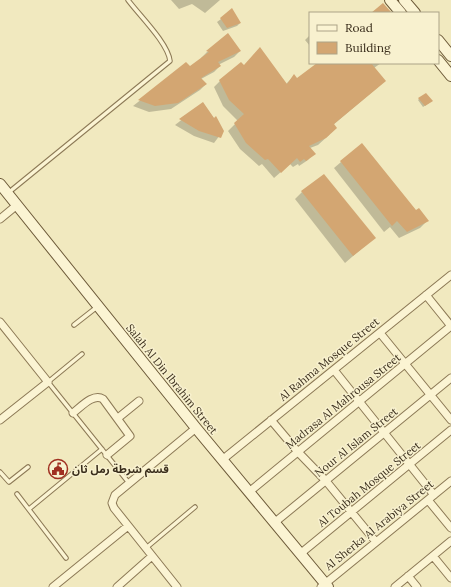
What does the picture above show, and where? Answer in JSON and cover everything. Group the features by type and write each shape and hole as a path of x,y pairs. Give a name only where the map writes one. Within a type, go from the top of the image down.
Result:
{"street":[{"path":"390,0 399,12"},
{"path":"404,0 414,12"},
{"path":"439,41 451,56"},
{"path":"439,61 449,71"},
{"name":"Salah Al Din Ibrahim Street","path":"0,184 325,586"},
{"path":"0,219 17,205"},
{"name":"Al Rahma Mosque Street","path":"222,460 451,275"},
{"path":"426,295 451,326"},
{"path":"0,322 48,382 0,420"},
{"name":"Madrasa Al Mahrousa Street","path":"248,492 451,326"},
{"path":"380,333 451,420"},
{"path":"334,370 409,465 451,528"},
{"name":"Nour Al Islam Street","path":"274,523 451,378"},
{"path":"73,413 94,397 98,396 103,399 130,436 107,456"},
{"path":"118,418 139,401"},
{"path":"271,420 298,452 326,480 376,542"},
{"path":"177,587 128,526 112,503 115,495 196,428"},
{"name":"Al Toubah Mosque Street","path":"300,554 451,430"},
{"name":"Al Sherka Al Arabiya Street","path":"325,586 451,481"},
{"path":"53,587 128,526"},
{"path":"395,587 451,541"},
{"path":"117,587 152,556"},
{"path":"433,556 451,578"},
{"path":"408,576 417,587"}],"lane":[{"path":"8,193 170,61 164,45 128,0"},
{"path":"74,325 98,306"},
{"path":"82,354 48,382 129,483"},
{"path":"29,510 102,449"},
{"path":"0,472 9,482 28,467"},
{"path":"17,494 66,558"},
{"path":"146,548 195,507"}],"building":[{"path":"383,3 391,12 372,12"},
{"path":"232,8 241,23 227,28 220,18"},
{"path":"228,33 241,51 218,62 221,66 201,78 207,84 178,103 155,106 138,100 186,62 190,66 209,52 206,51"},
{"path":"260,47 287,84 294,74 297,78 316,64 372,64 386,81 334,124 337,128 326,138 309,146 316,154 306,161 304,159 300,162 297,158 281,173 268,159 265,160 246,143 234,123 244,114 229,100 219,80 241,62 244,65"},
{"path":"426,93 433,101 425,106 418,98"},
{"path":"203,102 214,118 216,116 224,131 221,138 199,131 179,119"},
{"path":"362,143 416,210 419,208 429,221 407,232 397,221 392,226 340,161"},
{"path":"324,174 376,238 353,256 301,191"}],"place":[{"name":"قسم شرطة رمل ثان","path":"58,469"}]}
